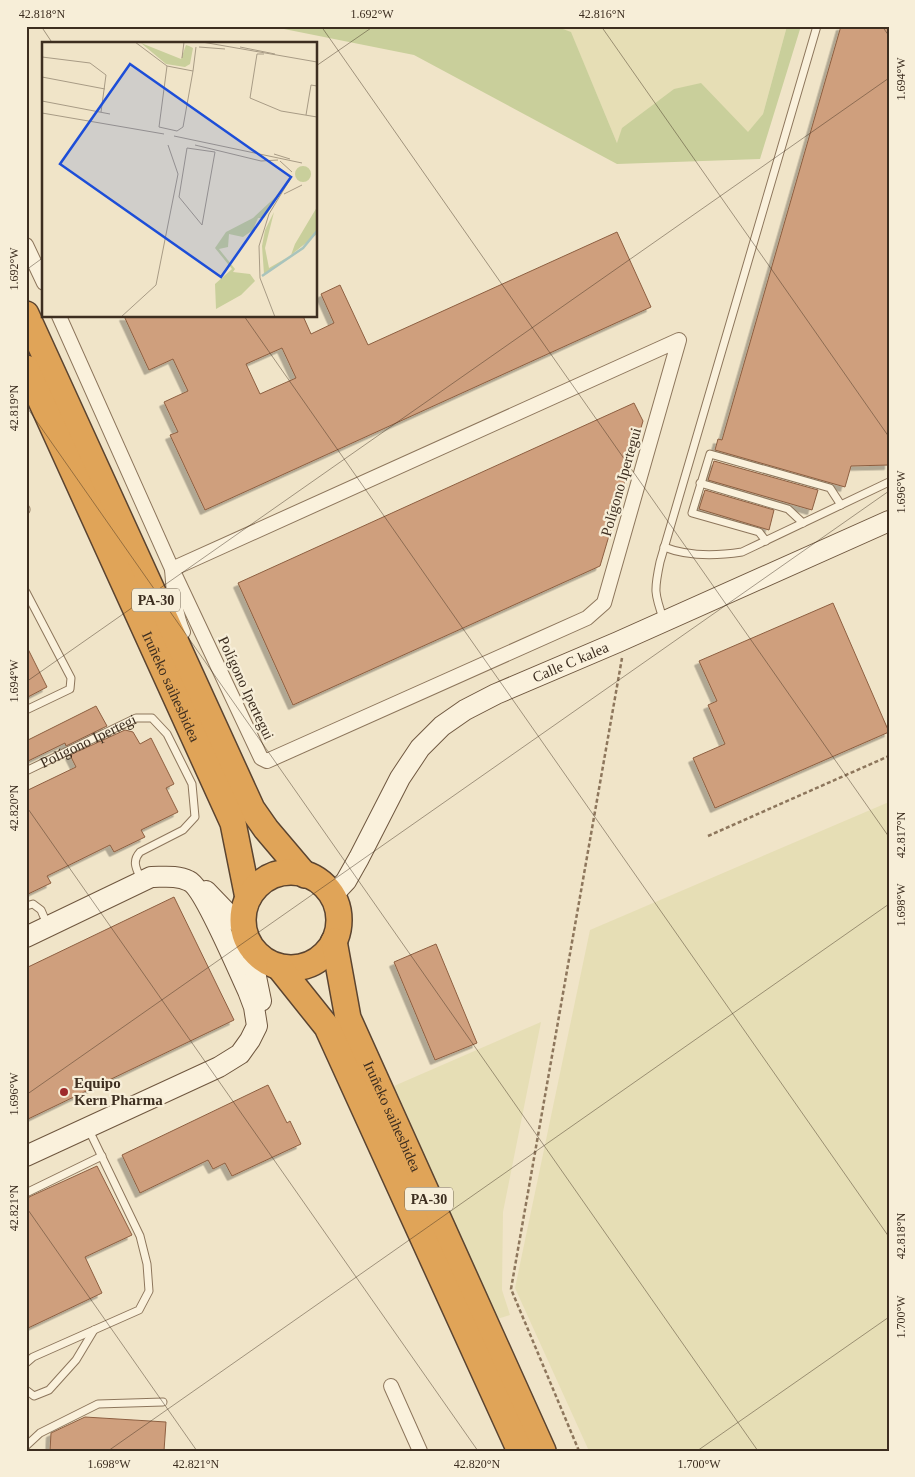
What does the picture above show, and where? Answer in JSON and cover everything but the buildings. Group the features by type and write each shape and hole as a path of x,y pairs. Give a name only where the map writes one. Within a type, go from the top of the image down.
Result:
{"highway":[{"name":"Iruñeko saihesbidea","path":"26,314 252,809 266,829 305,874"},
{"name":"Iruñeko saihesbidea","path":"26,368 33,393 233,823 248,898"},
{"path":"248,898 258,885 272,876 288,872 305,874"},
{"name":"PA-30","path":"305,874 325,887 332,896 338,911 338,926 334,941"},
{"name":"PA-30","path":"243,925 244,911 248,898"},
{"path":"243,925 246,939 254,951"},
{"name":"Iruñeko saihesbidea","path":"334,941 348,1018 543,1451"},
{"path":"279,967 296,968 311,964 325,954 334,941"},
{"name":"PA-30","path":"254,951 265,961 279,967"},
{"name":"Iruñeko saihesbidea","path":"279,967 327,1026 520,1451"}],"street":[{"path":"26,246 42,279"},
{"name":"Iruñeko saihesbidea","path":"60,318 172,569 178,621 200,668 213,725"},
{"name":"Polígono Ipertegui","path":"679,340 604,602 587,618 267,761 261,758 172,569 199,557 679,340"},
{"name":"Calle C kalea","path":"332,896 346,881 360,858 400,778 420,748 442,726 465,710 496,694 618,642 889,521"},
{"path":"26,937 151,877 172,876 191,882 202,888 232,918 243,925"},
{"path":"191,882 204,898 248,991 258,1026"},
{"path":"26,1156 219,1067 240,1054 258,1026 262,1005 254,967 254,951"},
{"path":"391,1386 418,1450"}],"lane":[{"path":"664,621 656,600 655,588 664,547 818,26"},
{"path":"766,541 759,532 692,514 710,454 830,488 841,505"},
{"path":"664,547 695,554 720,555 742,552 889,482"},
{"path":"700,483 788,508 803,523"},
{"path":"26,592 70,678 70,688 26,710"},
{"name":"Polígono Ipertegi","path":"26,771 136,718 152,718 167,734 192,784 195,816 183,830 140,852 135,857 134,864 143,882"},
{"path":"26,906 33,904 41,910 48,927"},
{"path":"26,1363 34,1357 139,1310 148,1291 147,1264 140,1236 88,1128"},
{"path":"26,1193 102,1156"},
{"path":"26,1390 34,1396 49,1390 76,1360 94,1330"},
{"path":"26,1446 40,1433 98,1404 164,1402"}],"path":[{"path":"579,1451 511,1289 622,658 618,642"},
{"path":"708,836 889,756"}],"shaded area":[{"path":"555,26 787,26 763,114 748,133 617,143 571,33"},
{"path":"889,802 889,1451 589,1451 515,1288 590,930"},
{"path":"541,1022 503,1212 502,1290 510,1315 497,1319 394,1086"}],"green space":[{"path":"269,26 555,26 571,32 617,143 622,128 674,89 701,83 748,132 763,114 787,26 801,26 760,159 617,164 414,55"}],"place":[{"name":"Equipo Kern Pharma","path":"64,1092"}]}
